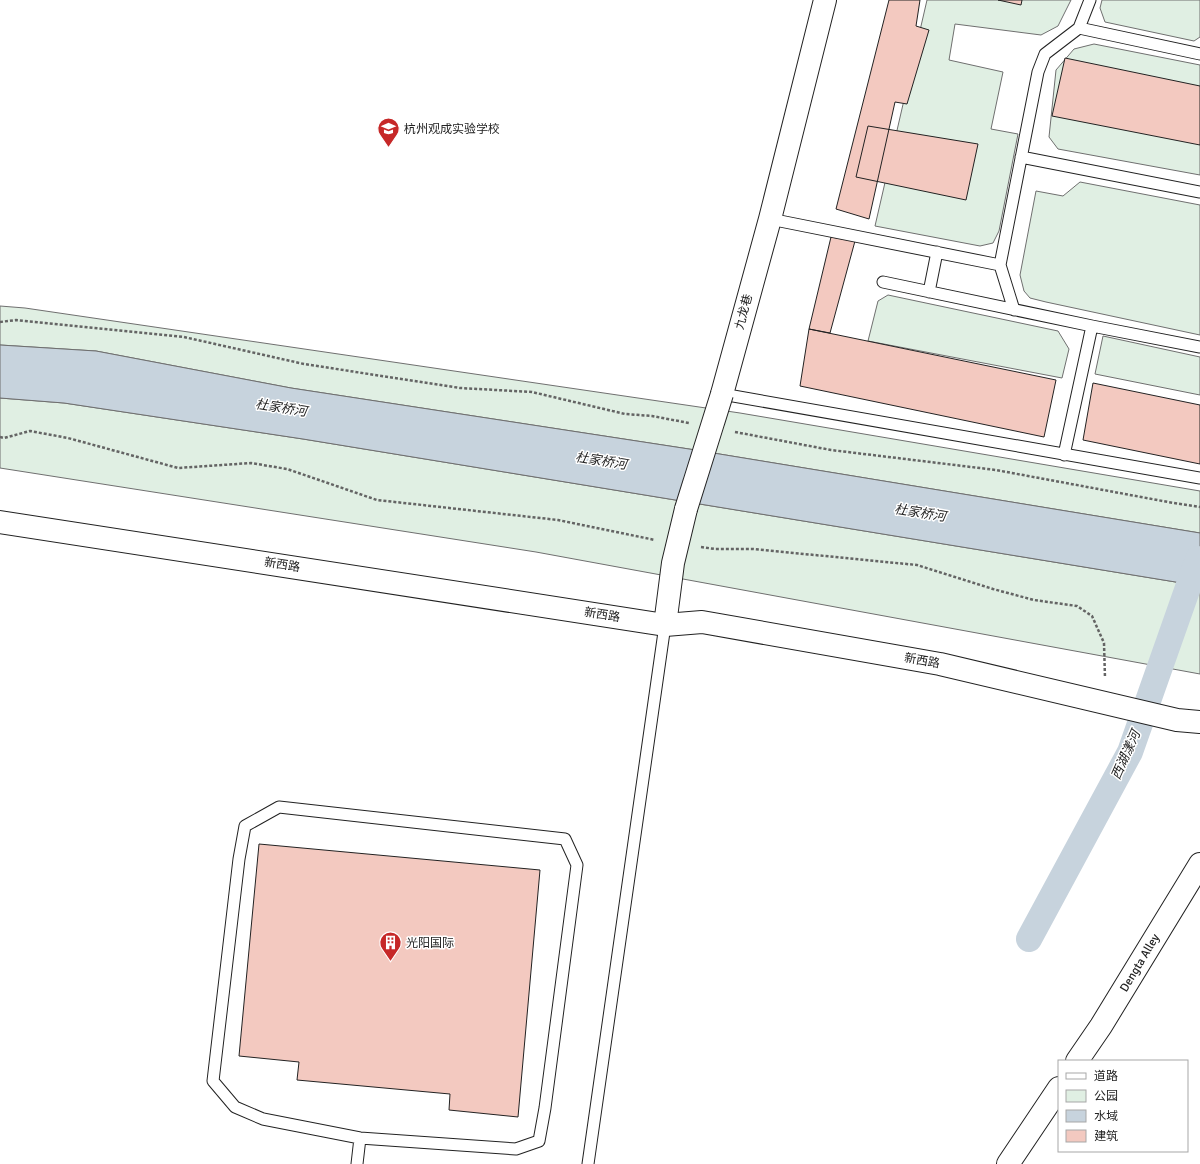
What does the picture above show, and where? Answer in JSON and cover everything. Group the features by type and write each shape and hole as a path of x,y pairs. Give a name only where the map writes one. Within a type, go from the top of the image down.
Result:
{"street":[{"name":"九龙巷","path":"665,625 673,563 686,509 722,394 770,219 825,0"},
{"name":"新西路","path":"0,522 665,625 702,622 925,661 1177,720 1200,722"},
{"name":"Dengta Alley","path":"1078,1060 1101,1026 1200,864"},
{"path":"1008,1164 1058,1089"}],"lane":[{"path":"1014,310 1000,265 1038,72 1045,54 1080,28 1090,0"},
{"path":"1080,28 1200,54"},
{"path":"1021,157 1200,192"},
{"path":"770,219 1000,265"},
{"path":"929,292 937,252"},
{"path":"883,282 1200,347"},
{"path":"1064,455 1092,326"},
{"path":"722,394 1200,478"},
{"path":"588,1164 665,625"},
{"path":"279,807 566,839 578,865 539,1141 516,1149 360,1138 263,1119 235,1107 213,1082 239,859 245,826 279,807"},
{"path":"357,1164 360,1138"}],"path":[{"path":"0,322 16,320 184,337 304,364 460,388 532,392 625,414 652,416 690,423"},
{"path":"0,437 4,438 30,431 68,438 178,468 251,463 258,464 287,469 377,500 558,520 678,544 715,549 761,549 916,564 993,589 1034,600 1077,606 1092,616 1104,643 1106,704"},
{"path":"730,431 831,450 996,470 1200,507"}],"green space":[{"path":"927,0 1071,0 1058,26 1041,35 955,24 949,60 1003,72 991,129 1018,134 999,231 993,243 980,246 875,226"},
{"path":"1102,0 1200,0 1200,37 1194,41 1105,22 1100,8"},
{"path":"1094,44 1200,65 1200,175 1058,149 1049,137 1056,70 1074,49"},
{"path":"1080,182 1200,205 1200,335 1030,298 1024,291 1020,275 1036,191 1063,196"},
{"path":"888,295 1058,331 1069,349 1062,378 868,341 878,301"},
{"path":"0,306 25,308 740,413 1200,491 1200,533 689,449 291,388 96,351 0,345"},
{"path":"1103,336 1200,357 1200,395 1095,374"},
{"path":"0,398 64,403 303,439 1200,586 1200,674 536,552 0,468"}],"water":[{"name":"杜家桥河","path":"0,345 96,351 291,388 689,449 1200,533 1200,586 303,439 64,403 0,398"}],"building":[{"path":"889,0 920,0 916,26 929,30 907,104 895,102 869,219 836,209"},
{"path":"998,0 1022,0 1021,5"},
{"path":"1065,58 1200,86 1200,145 1052,116"},
{"path":"868,126 978,144 966,200 856,177"},
{"path":"831,237 855,241 830,333 809,329"},
{"path":"809,329 1056,380 1044,437 800,386"},
{"path":"1093,383 1200,405 1200,464 1083,440"},
{"name":"光阳国际","path":"259,844 540,870 518,1117 449,1110 450,1094 297,1080 299,1062 239,1056"}],"waterway":[{"name":"西湖漾河","path":"1029,939 1130,752 1198,559"}],"place":[{"name":"杭州观成实验学校","path":"389,148"},
{"name":"光阳国际","path":"390,962"}]}
